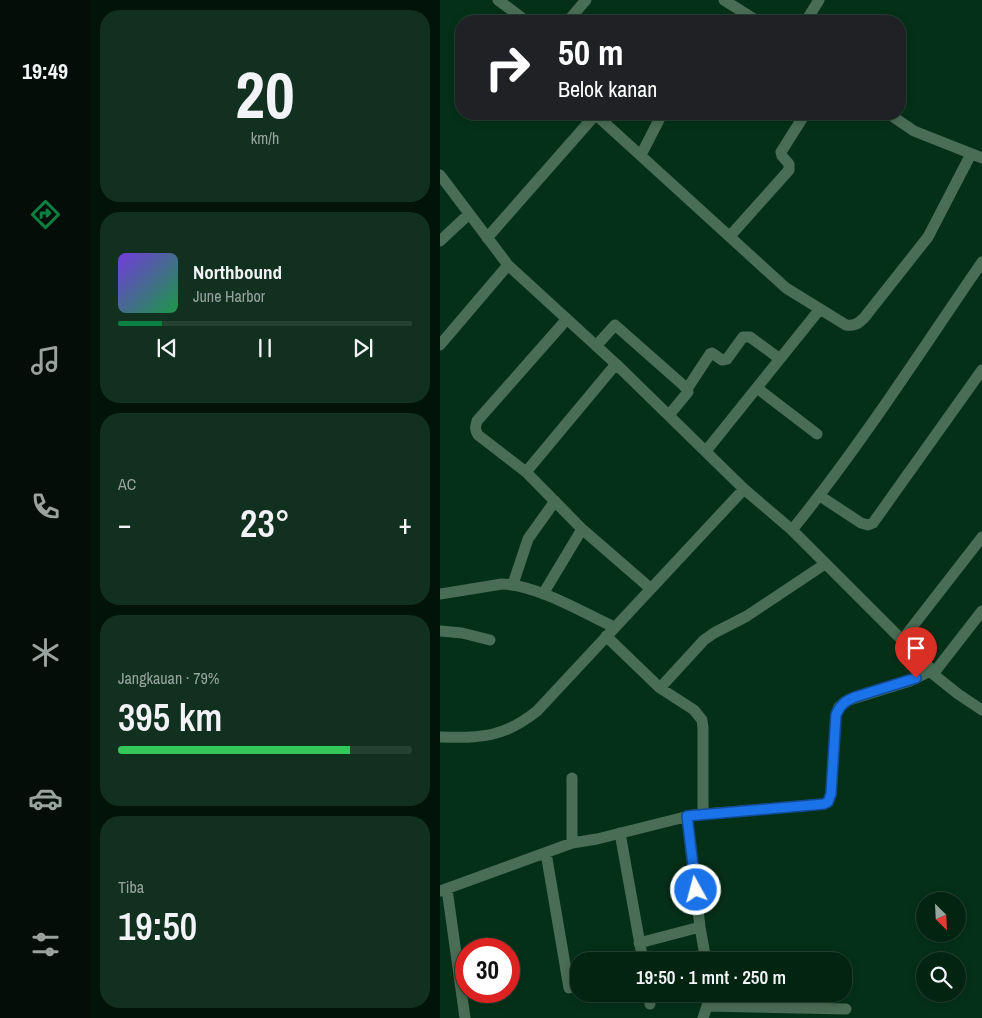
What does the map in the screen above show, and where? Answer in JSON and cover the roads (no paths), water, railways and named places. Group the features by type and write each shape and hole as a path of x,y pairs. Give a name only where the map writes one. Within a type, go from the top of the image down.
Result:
{"street":[{"path":"498,0 518,15"},
{"path":"573,15 586,0"},
{"path":"724,0 748,15"},
{"path":"810,15 819,0"},
{"path":"487,238 590,120"},
{"path":"602,120 786,288 846,325 852,326 859,323 928,237 971,154"},
{"path":"641,155 659,120"},
{"path":"730,236 789,170 789,164 781,152 801,120"},
{"path":"898,120 914,131 982,158"},
{"path":"440,175 508,265 616,364 744,489 792,530 932,672 958,694 982,710"},
{"path":"440,241 469,214"},
{"path":"792,530 820,496 982,262"},
{"path":"440,345 508,265"},
{"path":"706,451 820,309"},
{"path":"567,319 475,426 478,435 526,472 582,529 650,588"},
{"path":"596,346 615,325 687,389"},
{"path":"669,415 686,394 687,389 710,354 722,360 727,359 743,337 750,337 780,358"},
{"path":"526,472 616,364"},
{"path":"820,496 861,523 868,525 873,523 982,370"},
{"path":"757,388 817,434"},
{"path":"440,737 475,738 489,736 502,732 527,719 537,711 744,489"},
{"path":"512,584 528,540 555,501"},
{"path":"543,594 582,529"},
{"path":"902,640 982,537"},
{"path":"660,688 704,640 747,616 824,564"},
{"path":"440,594 512,584 543,594 614,627"},
{"path":"465,1018 443,890 572,843 687,816 820,806 828,802 831,794 836,715 839,707 855,697 910,681 932,672 982,610"},
{"path":"440,632 462,633 490,640"},
{"path":"606,636 660,688 694,710 702,720 704,728 703,814"},
{"path":"572,778 572,843"},
{"path":"687,816 704,952"},
{"path":"620,833 642,952"},
{"path":"546,853 569,988"},
{"path":"640,943 700,927"},
{"path":"703,1018 708,1002"},
{"path":"707,1006 846,1009"}]}
